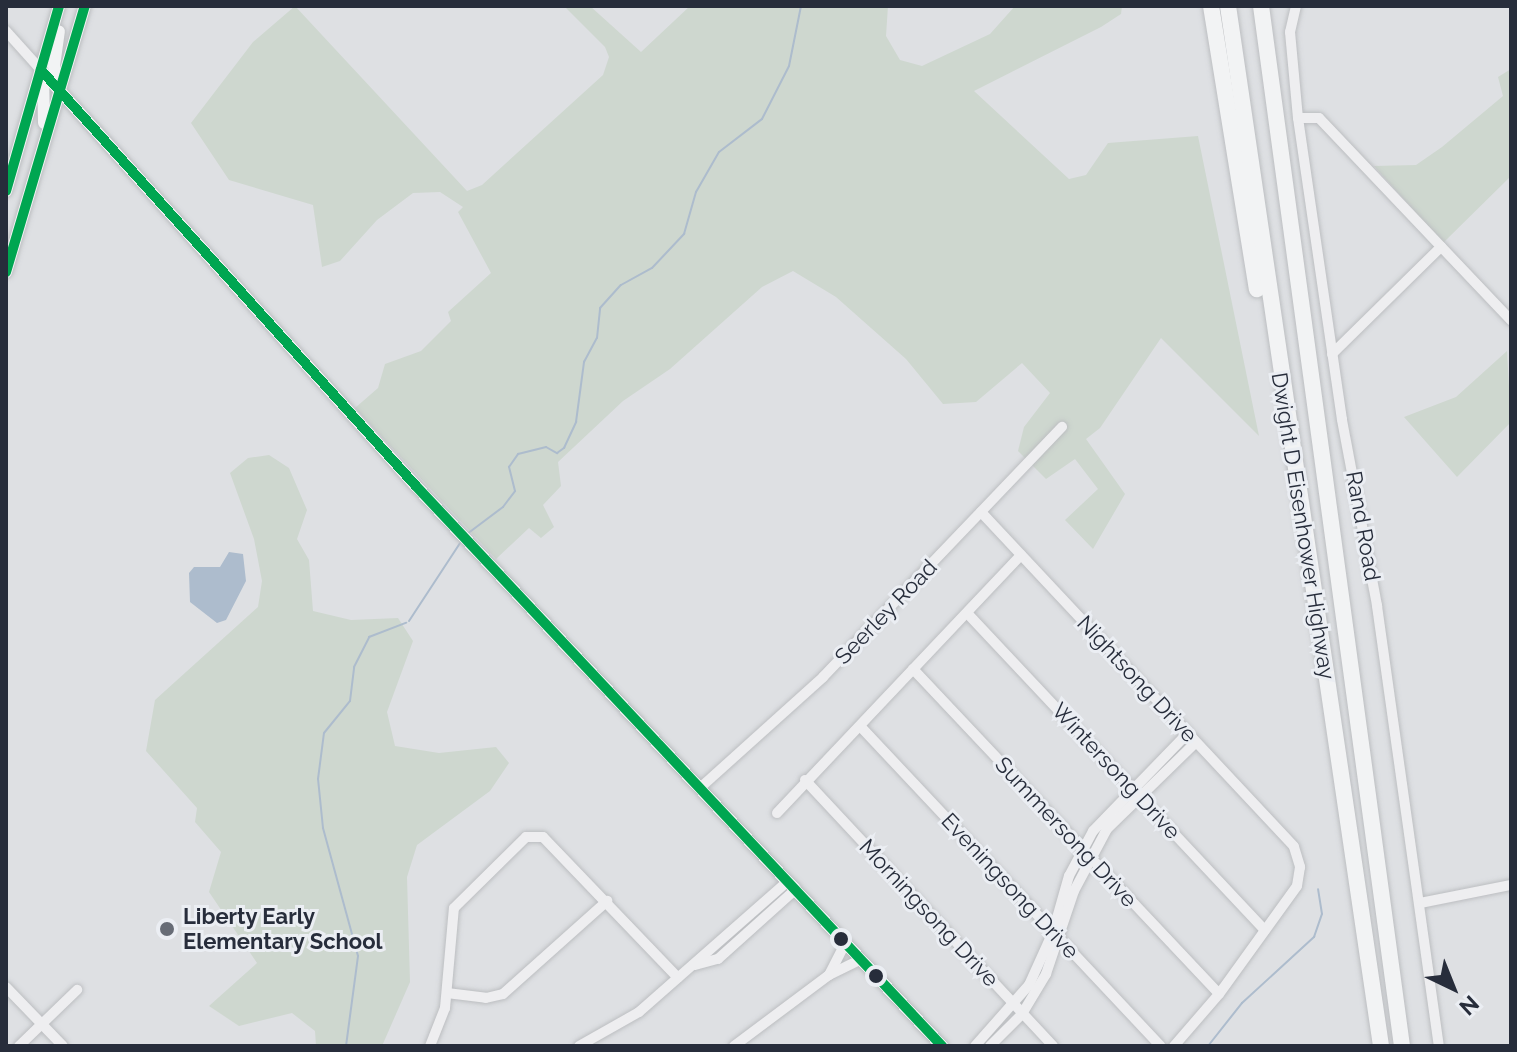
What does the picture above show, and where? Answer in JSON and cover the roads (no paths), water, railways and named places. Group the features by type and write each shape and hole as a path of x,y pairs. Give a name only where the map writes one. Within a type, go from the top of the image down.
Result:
{"highway":[{"path":"1211,6 1275,402 1303,531"},
{"name":"Dwight D Eisenhower Highway","path":"1228,6 1381,1046"},
{"name":"Dwight D Eisenhower Highway","path":"1261,6 1402,1046"},
{"path":"1272,6 1279,129"}],"main road":[{"path":"6,272 85,6"},
{"path":"58,11 54,73 60,91"},
{"path":"6,191 58,11"},
{"path":"41,70 469,542 942,1046"},
{"path":"41,70 47,90 46,138"}],"street":[{"name":"Rand Road","path":"1296,6 1290,32 1298,118 1332,354 1359,493 1439,1046"},
{"path":"6,31 41,70"},
{"path":"1298,118 1319,118 1511,320"},
{"path":"1332,354 1441,247"},
{"name":"Seerley Road","path":"701,787 823,677 1062,427"},
{"name":"Nightsong Drive","path":"981,512 1294,847 1300,877 1265,930"},
{"path":"777,813 1021,555"},
{"name":"Wintersong Drive","path":"967,613 1265,930"},
{"name":"Summersong Drive","path":"913,669 1219,994"},
{"name":"Eveningsong Drive","path":"860,726 1160,1046"},
{"path":"990,1046 1018,1009 1056,936 1085,854 1134,791 1188,733"},
{"path":"1134,791 1196,742"},
{"name":"Morningsong Drive","path":"805,780 1053,1046"},
{"path":"430,1046 447,993 454,908 526,837 543,837 678,978"},
{"path":"579,1046 639,1012 693,966 718,959 792,885"},
{"path":"1420,903 1511,885"},
{"path":"447,993 470,998 503,994 607,901"},
{"path":"1174,1046 1219,994 1265,930"},
{"path":"829,975 845,943"},
{"path":"734,1046 829,975 860,960"},
{"path":"6,987 63,1046"},
{"path":"19,1046 77,990"},
{"path":"975,1046 1018,1009"}],"water":[{"path":"229,552 243,554 246,581 226,620 217,623 190,602 189,573 194,567 220,567"}],"waterway":[{"path":"467,534 503,507 515,491 509,467 518,454 546,447 557,453 564,448 576,422 584,362 597,338 600,308 621,285 652,268 684,234 696,192 719,152 762,119 789,66 801,6"},
{"path":"409,621 460,543"},
{"path":"346,1046 358,956 323,828 318,779 324,733 350,701 354,667 369,637 406,623"},
{"path":"1208,1046 1242,1003 1314,937 1322,914 1318,889"}],"place":[{"name":"Liberty Early Elementary School","path":"167,929"}]}
